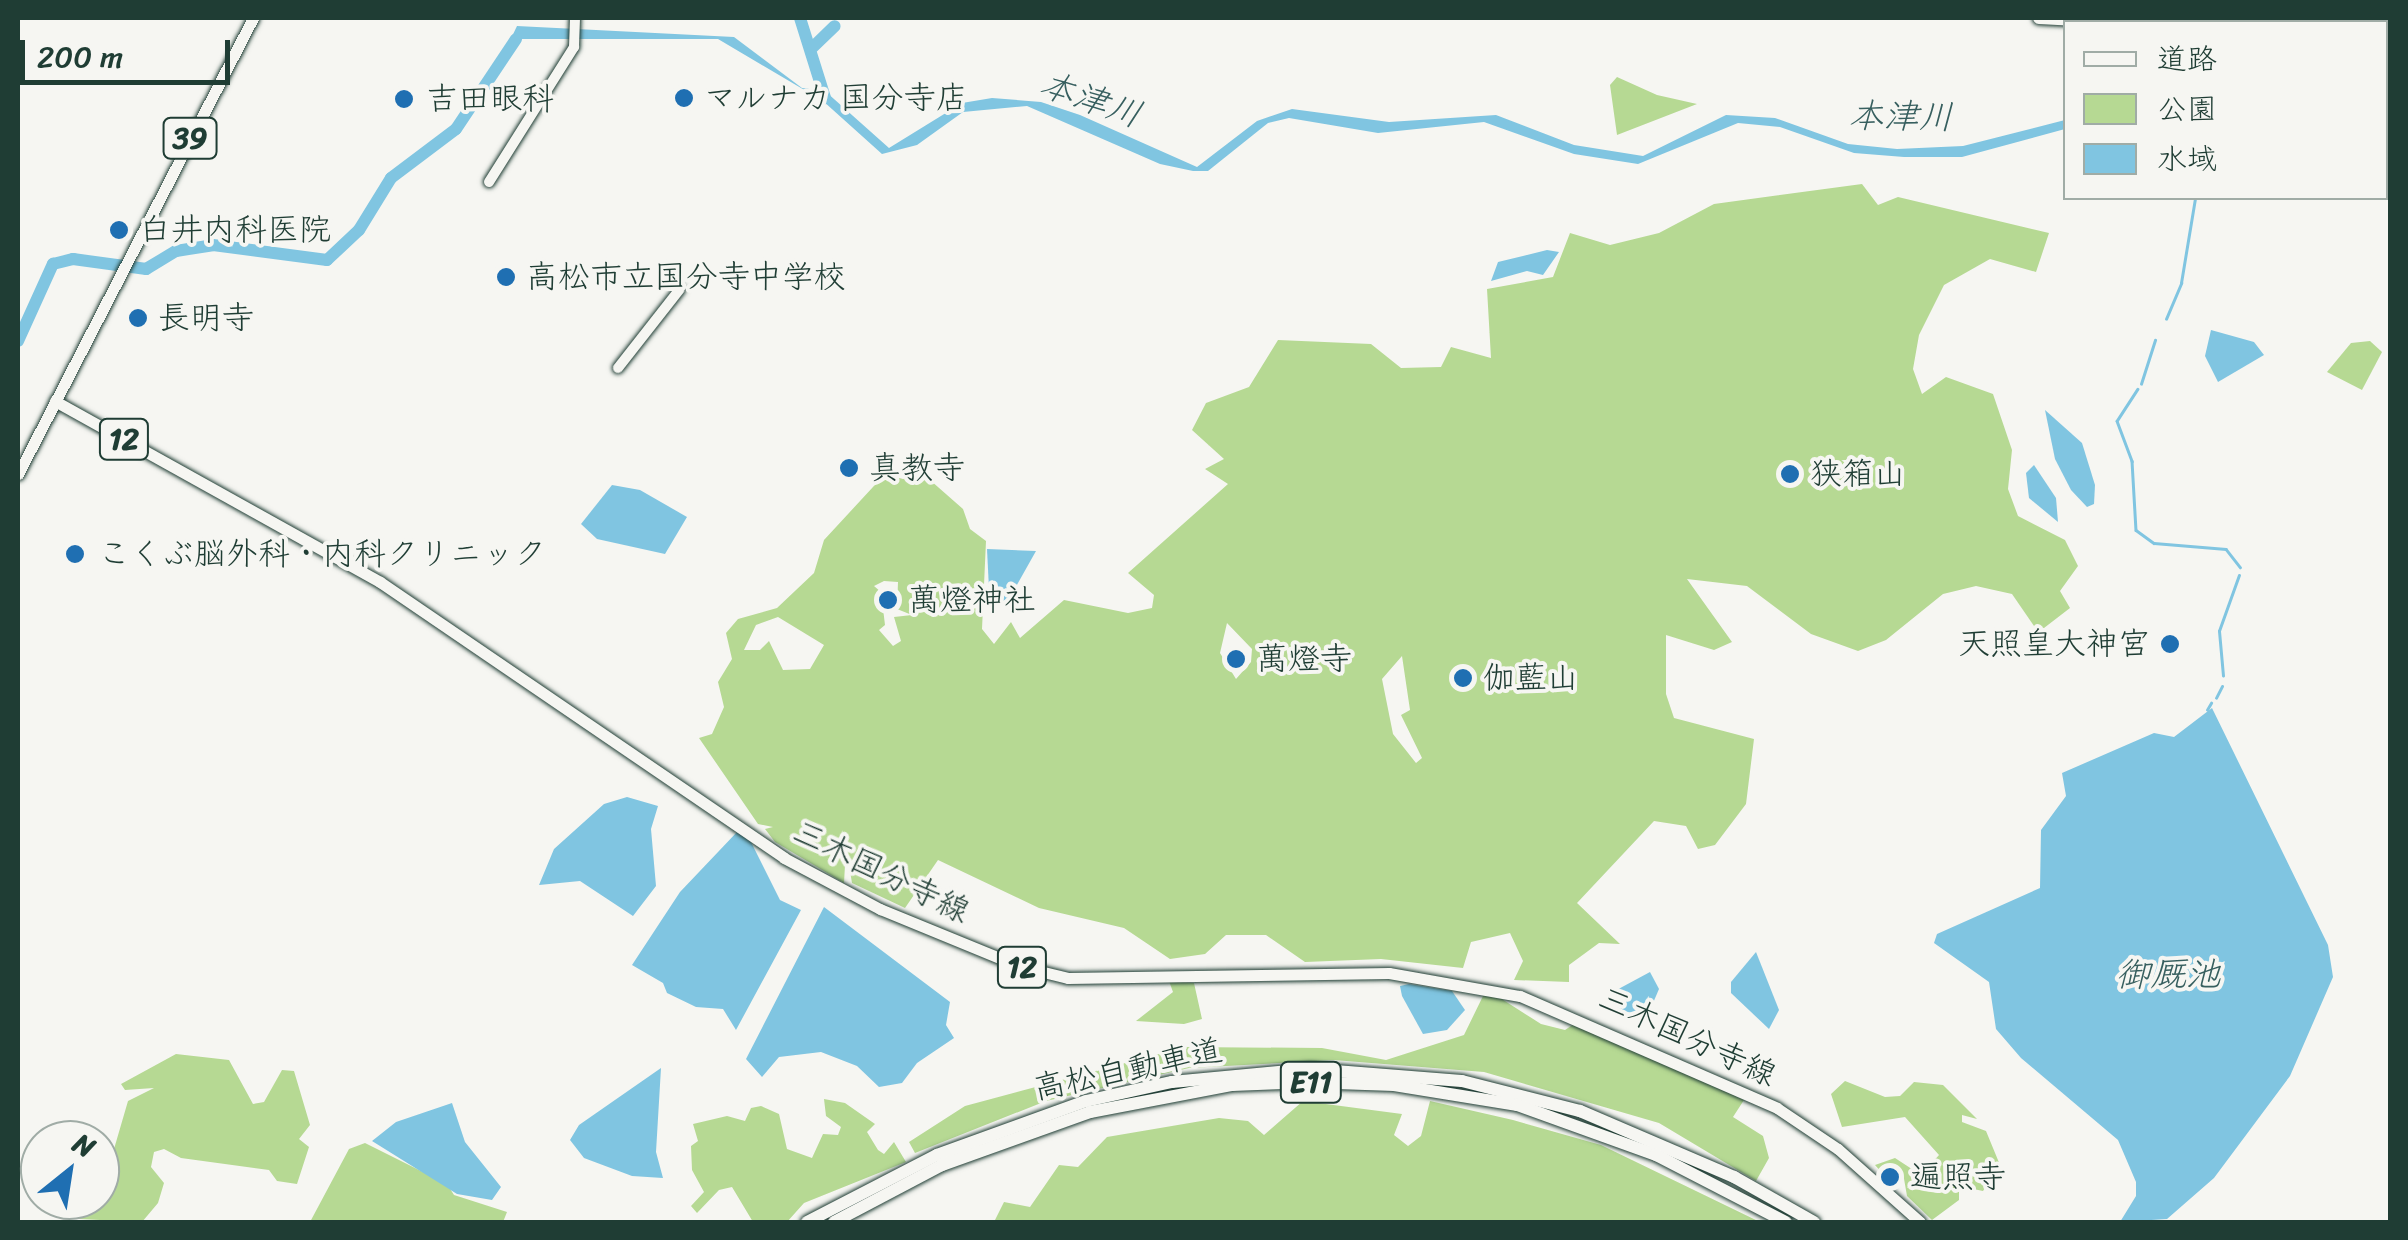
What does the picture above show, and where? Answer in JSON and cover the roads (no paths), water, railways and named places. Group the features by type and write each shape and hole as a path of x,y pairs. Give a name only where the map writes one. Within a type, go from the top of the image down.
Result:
{"highway":[{"path":"2039,18 2077,20"},
{"name":"高松自動車道","path":"808,1222 937,1155 1068,1106 1172,1082 1310,1069 1462,1081 1580,1112 1734,1177 1814,1222"},
{"name":"高松自動車道","path":"834,1222 942,1165 1090,1112 1232,1086 1308,1082 1394,1085 1532,1110 1656,1155 1786,1222"}],"main road":[{"name":"39","path":"18,474 253,18"},
{"name":"三木国分寺線","path":"55,401 380,582 784,858 880,909 1019,966 1068,978 1389,973 1520,996 1777,1108 1838,1149 1920,1222"}],"street":[{"path":"489,182 576,40 576,22"},
{"path":"618,368 680,288"}],"water":[{"path":"517,26 734,37 802,88 825,91 889,148 962,103 992,98 1041,102 1080,115 1197,167 1257,121 1292,109 1389,122 1496,115 1574,145 1643,156 1726,115 1775,118 1848,144 1897,149 1963,146 2063,121 2063,130 1962,157 1904,157 1854,153 1780,127 1738,123 1638,164 1574,154 1484,122 1378,133 1289,118 1268,123 1208,171 1193,171 1160,164 1027,106 963,112 917,145 882,154 823,101 718,39 522,39 510,53 505,51"},
{"path":"1547,250 1559,252 1543,275 1527,271 1491,281 1498,262"},
{"path":"2211,330 2254,342 2264,355 2218,382 2205,356"},
{"path":"2045,410 2082,443 2095,485 2094,504 2087,507 2071,490 2055,459"},
{"path":"2034,465 2056,498 2058,522 2029,498 2026,473"},
{"path":"612,485 640,490 687,517 665,554 597,539 581,524"},
{"path":"987,549 1036,551 1010,597 990,609"},
{"name":"御厩池","path":"2212,708 2328,945 2333,977 2290,1076 2214,1178 2167,1219 2120,1222 2136,1196 2136,1182 2118,1140 2021,1058 1996,1029 1989,982 1934,943 1937,934 2040,888 2041,830 2066,796 2062,773 2154,733 2174,737"},
{"path":"627,797 658,806 651,829 656,886 633,916 580,881 539,885 554,849 604,804"},
{"path":"737,832 750,840 780,900 801,910 736,1030 723,1009 696,1007 667,993 663,983 632,965 680,892"},
{"path":"824,907 950,1002 946,1025 954,1038 917,1063 902,1083 879,1087 857,1066 821,1052 779,1057 762,1077 746,1059"},
{"path":"1756,952 1779,1010 1769,1029 1731,993 1731,982"},
{"path":"1650,972 1659,989 1647,1017 1613,1008 1611,993"},
{"path":"1400,986 1452,991 1465,1010 1447,1030 1423,1034 1402,996"},
{"path":"661,1068 656,1152 663,1178 632,1176 584,1158 570,1140 579,1125"},
{"path":"452,1103 465,1142 501,1187 492,1200 457,1194 372,1141 396,1122"}],"waterway":[{"path":"800,18 825,98"},
{"path":"813,47 835,26"},
{"name":"本津川","path":"18,341 53,264 73,259 146,269 176,251 213,245 327,260 359,230 391,178 456,129 516,39"},
{"path":"2166,319 2181,283 2195,200"},
{"path":"2141,384 2155,340"},
{"path":"2138,389 2117,421 2132,461 2136,530 2154,543 2226,549 2240,567"},
{"path":"2223,676 2219,631 2239,575"},
{"path":"2216,698 2222,686"},
{"path":"2207,710 2211,703"}],"place":[{"name":"マルナカ 国分寺店","path":"684,98"},
{"name":"吉田眼科","path":"404,99"},
{"name":"白井内科医院","path":"119,230"},
{"name":"高松市立国分寺中学校","path":"506,277"},
{"name":"長明寺","path":"138,318"},
{"name":"真教寺","path":"849,468"},
{"name":"狭箱山","path":"1790,474"},
{"name":"こくぶ脳外科・内科クリニック","path":"75,554"},
{"name":"萬燈神社","path":"888,600"},
{"name":"天照皇大神宮","path":"2170,644"},
{"name":"萬燈寺","path":"1236,659"},
{"name":"伽藍山","path":"1463,678"},
{"name":"遍照寺","path":"1890,1177"}]}
